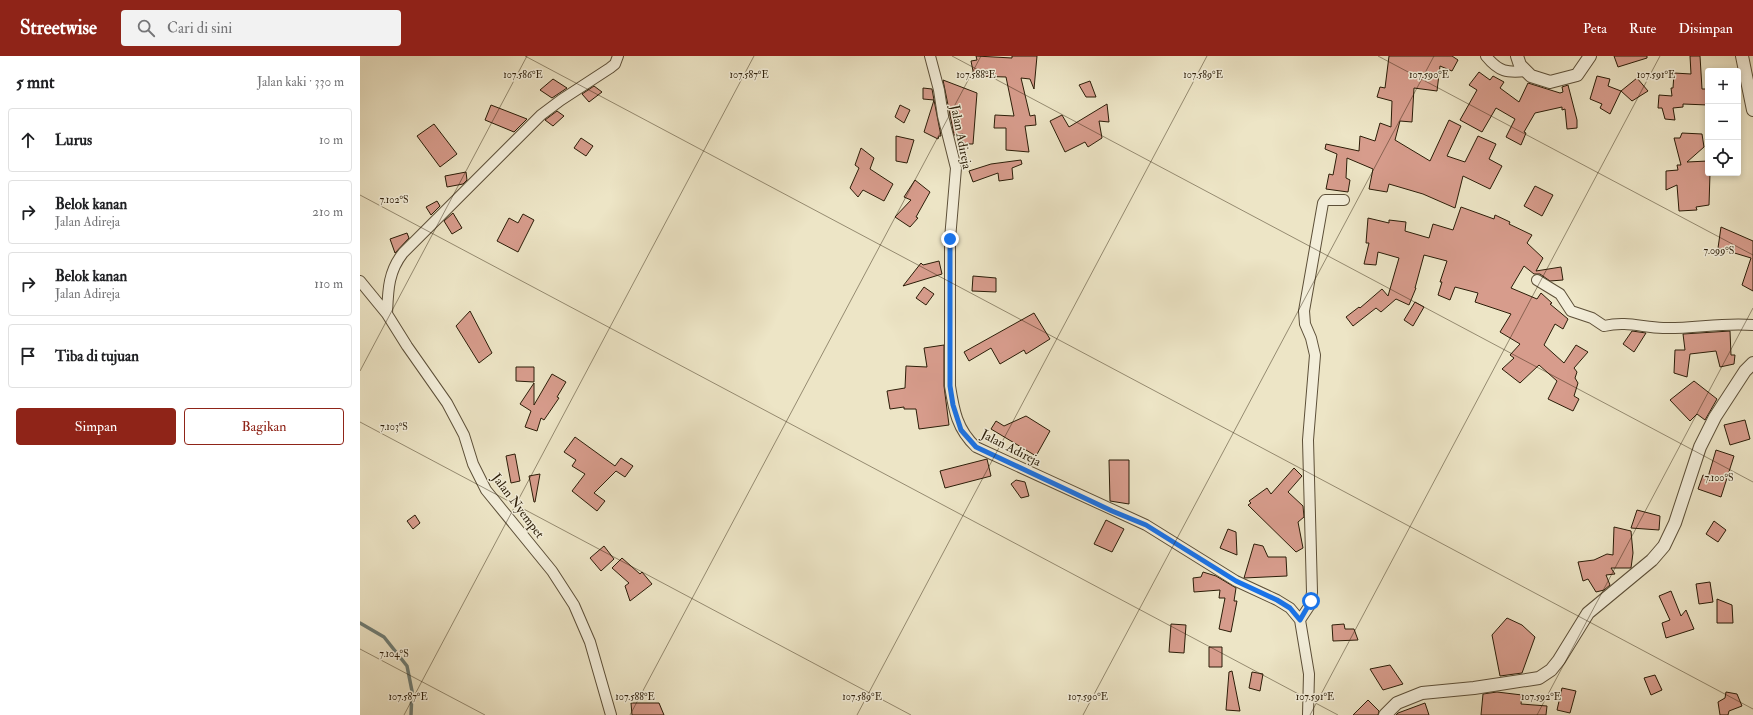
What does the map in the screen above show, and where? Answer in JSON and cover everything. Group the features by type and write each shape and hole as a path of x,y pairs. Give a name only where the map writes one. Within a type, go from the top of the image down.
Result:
{"street":[{"path":"387,314 391,275 396,262 403,253 541,115 610,68 615,64 618,56"},
{"name":"Jalan Adireja","path":"930,56 956,168 950,239 950,386 953,405 961,430 976,447 1112,511 1146,525 1236,581 1277,600 1290,608 1300,620"},
{"path":"1486,56 1498,68 1505,71 1526,71"},
{"path":"1517,56 1520,65 1531,76 1550,82 1577,75 1590,56"},
{"path":"1742,56 1746,84 1753,110"},
{"path":"1308,715 1309,674 1300,620 1310,605 1312,592 1308,440 1315,355 1311,338 1305,324 1304,311 1323,203 1325,200 1344,200"},
{"path":"1537,280 1560,294 1571,311 1592,318 1604,326 1625,323 1661,328 1726,324 1753,325"},
{"name":"Jalan Nyempet","path":"360,281 387,314 407,346 447,403 464,435 473,464 486,490 552,572 574,605 590,642 611,715"},
{"path":"1385,715 1397,703 1422,693 1474,688 1539,678 1551,670 1559,660 1588,613 1652,560 1664,546 1675,523 1700,447 1714,416 1745,371 1753,363"}],"building":[{"path":"976,56 1012,58 1012,56 1037,56 1034,89 1030,79 1021,78 1030,116 1035,115 1036,125 1025,126 1029,152 1006,150 1006,128 994,128 995,115 1014,116 1006,77 974,76 971,61 977,60"},
{"path":"1389,56 1452,56 1458,60 1452,71 1440,66 1437,91 1414,88 1412,122 1400,121 1395,140 1430,161 1449,120 1461,126 1447,156 1465,162 1478,136 1496,144 1489,159 1502,166 1490,189 1463,176 1455,208 1423,194 1389,184 1387,192 1369,189 1373,169 1347,158 1346,178 1350,180 1348,192 1326,189 1329,174 1333,175 1337,154 1325,149 1326,144 1359,151 1360,136 1375,141 1380,123 1391,127 1392,101 1377,97 1380,87 1385,88"},
{"path":"1614,56 1647,56 1647,58 1618,67"},
{"path":"1690,56 1700,56 1702,89 1705,89 1705,105 1683,104 1683,107 1673,108 1675,120 1665,119 1662,108 1658,108 1659,95 1672,96 1671,88 1673,88 1674,73 1691,74"},
{"path":"1479,72 1490,80 1493,76 1504,82 1500,88 1519,102 1528,83 1560,93 1563,92 1562,87 1568,85 1577,120 1577,128 1567,129 1565,109 1562,110 1562,107 1535,113 1524,132 1526,133 1521,145 1506,137 1515,119 1496,108 1482,132 1460,120 1477,90 1469,85"},
{"path":"1597,76 1610,79 1608,86 1621,91 1610,114 1600,108 1602,104 1590,99"},
{"path":"1637,78 1648,91 1632,101 1621,91"},
{"path":"553,79 567,88 552,98 540,90"},
{"path":"943,80 977,93 973,144 962,144 963,134 954,135"},
{"path":"1090,81 1096,97 1086,97 1079,85"},
{"path":"594,86 602,92 589,102 582,94"},
{"path":"923,88 932,89 934,100 923,99"},
{"path":"934,100 941,136 939,136 938,139 924,132"},
{"path":"1107,104 1109,122 1099,121 1102,138 1088,147 1085,142 1065,152 1050,121 1062,115 1069,127"},
{"path":"491,105 527,119 514,132 485,120"},
{"path":"900,105 910,110 904,123 895,117"},
{"path":"557,111 564,116 553,126 545,120"},
{"path":"434,124 457,154 440,167 417,136"},
{"path":"1682,133 1702,134 1704,147 1687,162 1705,161 1705,176 1710,176 1709,205 1696,207 1697,210 1679,211 1677,185 1666,190 1666,171 1678,170 1677,165 1681,165 1674,138 1680,138"},
{"path":"896,136 914,140 907,163 896,161"},
{"path":"581,138 593,146 586,156 574,148"},
{"path":"861,148 874,158 870,169 893,184 884,201 863,190 858,197 850,188 859,168 855,165"},
{"path":"1021,160 1022,164 1012,168 1013,179 999,181 998,173 973,182 969,171 991,164"},
{"path":"466,172 467,180 463,184 447,187 445,176"},
{"path":"915,180 930,192 916,217 918,218 910,227 895,217 911,200 904,197"},
{"path":"1535,186 1553,195 1542,216 1524,206"},
{"path":"437,201 440,206 431,215 426,207"},
{"path":"1461,207 1494,219 1495,215 1510,222 1509,224 1532,235 1527,243 1543,258 1536,271 1561,267 1563,280 1550,281 1540,274 1534,274 1524,266 1511,288 1537,299 1541,293 1552,303 1550,304 1568,319 1563,329 1555,324 1544,345 1564,363 1576,345 1588,352 1574,368 1577,372 1575,378 1578,383 1574,396 1579,399 1573,411 1548,399 1557,381 1539,365 1520,383 1502,369 1514,358 1510,355 1520,344 1500,332 1511,314 1475,302 1478,293 1455,287 1450,300 1438,295 1442,282 1440,282 1447,261 1424,255 1416,288 1409,305 1396,299 1381,312 1376,308 1353,326 1346,317 1359,307 1360,308 1382,289 1388,296 1399,258 1378,252 1376,265 1364,264 1369,243 1366,243 1368,218 1389,223 1389,220 1406,222 1405,231 1429,238 1433,224 1453,230"},
{"path":"453,213 462,228 452,234 444,221"},
{"path":"523,214 534,220 518,252 497,241 509,218 518,223"},
{"path":"1721,227 1753,241 1753,291 1742,285 1751,258 1718,248"},
{"path":"407,233 409,238 395,253 390,239"},
{"path":"939,261 942,274 903,286 921,263 923,265"},
{"path":"973,276 996,278 996,292 972,291"},
{"path":"924,287 934,294 926,305 916,298"},
{"path":"1415,302 1424,307 1413,326 1404,320"},
{"path":"470,311 492,353 479,363 456,326"},
{"path":"1034,313 1050,339 1026,354 1024,350 1000,364 991,348 969,361 964,352"},
{"path":"1632,331 1646,333 1634,352 1623,344"},
{"path":"1730,331 1731,355 1735,355 1734,364 1720,367 1716,351 1690,354 1687,377 1674,373 1675,350 1685,350 1683,334"},
{"path":"944,345 944,386 949,425 919,429 916,409 904,409 904,407 890,409 887,391 905,388 906,366 927,367 924,348"},
{"path":"516,367 534,367 534,382 516,381"},
{"path":"552,374 566,382 557,397 559,398 544,420 541,418 537,431 525,427 531,411 520,404 534,383 534,405"},
{"path":"1694,381 1717,399 1705,420 1697,414 1690,421 1670,400"},
{"path":"1026,416 1050,431 1036,456 991,429 996,421 1004,426"},
{"path":"1745,420 1750,439 1730,445 1724,425"},
{"path":"575,437 615,466 621,458 633,466 625,477 616,471 594,493 605,501 597,511 572,491 585,474 572,466 576,460 564,452"},
{"path":"1716,450 1734,456 1721,497 1698,489 1703,475 1708,477"},
{"path":"515,454 520,481 511,483 506,456"},
{"path":"987,459 991,476 945,488 940,471"},
{"path":"1109,460 1129,460 1129,504 1110,501"},
{"path":"1294,468 1302,476 1288,492 1303,506 1304,517 1298,522 1303,548 1296,552 1248,505 1251,503 1249,501 1267,488 1271,494"},
{"path":"540,474 535,502 534,502 529,476"},
{"path":"1016,480 1025,482 1029,496 1021,498 1011,484"},
{"path":"1637,510 1660,516 1659,530 1631,528"},
{"path":"415,515 420,523 413,529 407,521"},
{"path":"1106,520 1124,529 1112,552 1094,544"},
{"path":"1714,521 1726,530 1718,542 1706,534"},
{"path":"1614,527 1631,531 1633,553 1631,568 1611,568 1615,574 1606,575 1610,585 1604,590 1596,592 1588,579 1583,581 1578,562 1594,560 1607,554 1613,555"},
{"path":"1228,529 1236,532 1237,555 1220,548"},
{"path":"1254,544 1263,546 1268,557 1286,557 1287,576 1244,578"},
{"path":"604,546 614,559 601,571 590,558"},
{"path":"622,558 640,574 642,572 652,584 630,601 625,586 629,583 612,568"},
{"path":"1203,572 1216,576 1236,588 1234,601 1237,601 1231,632 1219,629 1225,598 1219,598 1220,590 1194,592 1193,578 1201,577"},
{"path":"1710,582 1713,602 1699,604 1696,584"},
{"path":"1671,591 1681,616 1686,610 1694,629 1666,638 1662,623 1670,620 1659,596"},
{"path":"1717,599 1732,605 1733,623 1717,623"},
{"path":"1507,618 1522,625 1535,637 1522,673 1500,676 1492,635"},
{"path":"1171,624 1186,625 1184,653 1169,652"},
{"path":"1344,624 1345,629 1354,629 1358,640 1333,641 1332,625"},
{"path":"1209,647 1222,647 1222,667 1209,667"},
{"path":"1390,665 1403,684 1383,690 1370,669"},
{"path":"1232,671 1240,711 1226,710 1229,672"},
{"path":"1252,672 1263,674 1260,691 1249,688"},
{"path":"1655,675 1662,690 1651,695 1644,678"},
{"path":"1562,688 1576,691 1570,713 1557,710"},
{"path":"1497,692 1522,695 1521,704 1547,706 1546,715 1481,715 1483,694"},
{"path":"1726,692 1737,694 1742,706 1729,711 1728,715 1720,715 1718,702 1725,698"},
{"path":"1368,700 1379,711 1378,715 1353,715"},
{"path":"631,703 659,703 664,715 632,715"},
{"path":"1425,703 1429,715 1396,715 1398,713"}],"waterway":[{"path":"360,623 384,637 407,666 412,691 411,715"}],"route":[{"path":"950,239 950,386 953,405 961,430 968,439 976,447 1005,462 1146,525 1196,558 1236,581 1261,594 1277,600 1290,608 1300,620 1311,601"}]}
